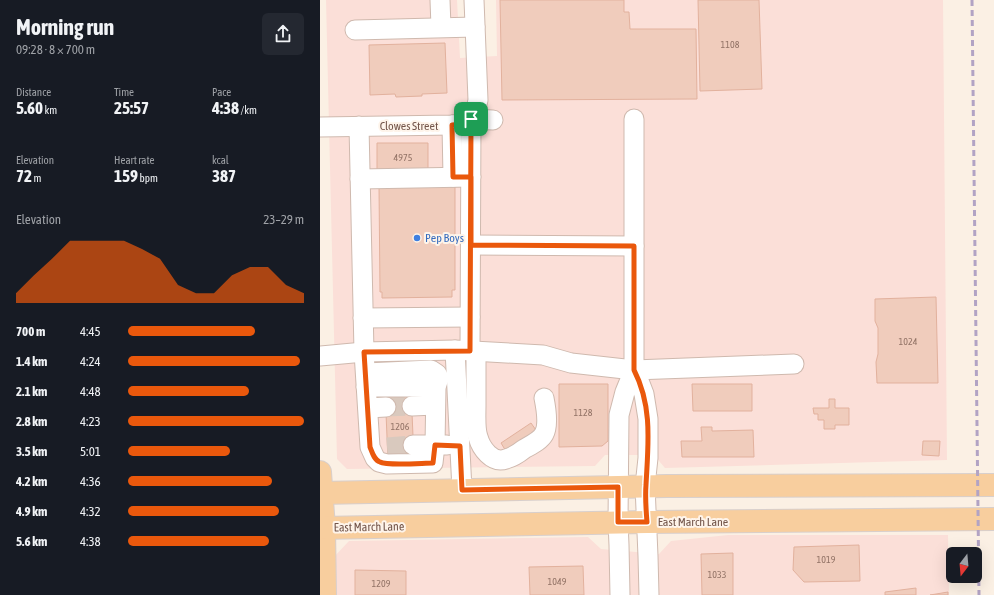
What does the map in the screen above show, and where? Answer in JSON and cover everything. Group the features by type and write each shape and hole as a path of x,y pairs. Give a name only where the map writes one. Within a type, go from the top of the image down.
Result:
{"main road":[{"path":"320,472 325,595"},
{"path":"320,493 646,486 994,485"},
{"name":"East March Lane","path":"322,528 618,522 994,519"}],"street":[{"path":"440,0 441,27"},
{"path":"462,177 471,119 475,112 478,100 474,0"},
{"path":"355,30 475,27"},
{"path":"471,119 493,120"},
{"name":"Clowes Street","path":"320,127 452,125 465,124 471,119"},
{"path":"620,595 618,522 619,415 625,392 634,370 634,119"},
{"path":"452,125 462,177 471,245 470,317 472,351 485,433 481,444 485,451 497,460 504,460 512,457 538,440 544,434 546,429 544,398"},
{"path":"359,126 364,352 366,380 377,408 379,447 375,458 379,462 387,464 433,463 436,396 440,378 437,374 431,370 366,380"},
{"path":"360,179 462,177"},
{"path":"471,245 634,246"},
{"path":"363,318 470,317"},
{"path":"462,490 460,446 472,351"},
{"path":"320,356 364,352 472,351 543,355 572,363 634,370 794,364"},
{"path":"634,370 644,394 648,419 646,486 649,595"},
{"path":"412,406 436,396"},
{"path":"413,445 460,446"}],"shaded area":[{"path":"326,0 457,0 460,58 497,56 496,0 943,0 947,460 665,468 654,455 605,455 595,466 347,469 337,459"},
{"path":"728,535 948,535 948,547 946,547 946,583 949,583 949,595 334,595 333,558 349,541 588,537 601,549 659,554 671,541"}],"building":[{"path":"500,0 624,0 624,12 629,12 630,29 696,29 697,99 502,100"},
{"path":"698,0 759,0 762,89 700,91"},
{"path":"445,43 447,93 396,97 395,94 370,95 369,45"},
{"path":"377,143 428,143 428,170 377,171"},
{"name":"Pep Boys","path":"455,185 455,290 452,290 452,297 382,298 382,292 380,292 379,186"},
{"path":"936,297 938,383 877,383 876,362 878,354 878,328 875,321 875,299"},
{"path":"559,384 608,384 608,441 602,446 559,447"},
{"path":"692,384 752,384 752,411 693,411"},
{"path":"385,389 411,389 414,460 388,461"},
{"path":"829,399 835,399 835,408 849,408 849,425 835,425 835,429 824,429 824,420 818,420 818,414 814,414 813,408 829,408"},
{"path":"531,423 538,433 507,453 501,443"},
{"path":"701,427 712,427 712,431 753,430 754,457 682,457 681,441 702,441"},
{"path":"923,441 940,441 939,456 922,455"},
{"path":"859,545 860,581 804,582 793,570 794,547"},
{"path":"733,553 733,595 702,595 701,554"},
{"path":"583,566 584,595 530,595 529,567"},
{"path":"355,570 406,571 406,595 355,595"},
{"path":"916,588 916,595 885,595 885,592"},
{"path":"948,592 948,595 930,595"}],"tunnel":[{"path":"386,407 412,406"},
{"path":"387,447 413,445"}],"railway":[{"path":"972,0 979,595"}],"place":[{"name":"Pep Boys","path":"417,238"}],"route":[{"path":"471,119 465,124 452,125 453,177 471,177 471,245 634,246 634,370 644,394 648,419 646,486 647,522 618,522 618,487 462,490 460,446 435,445 433,463 387,464 379,462 375,458 370,447 364,352 470,351 471,245 471,119"}]}
